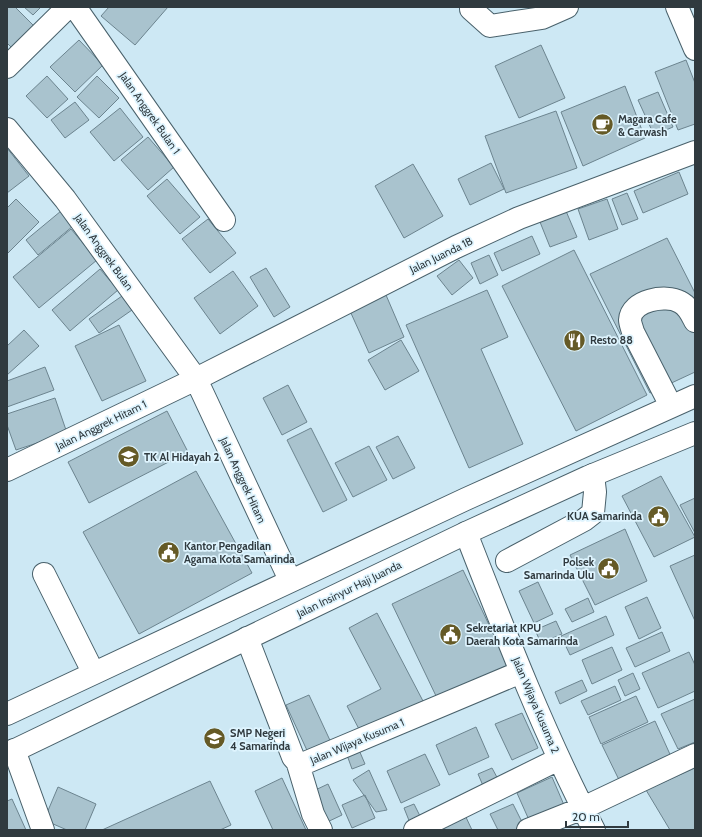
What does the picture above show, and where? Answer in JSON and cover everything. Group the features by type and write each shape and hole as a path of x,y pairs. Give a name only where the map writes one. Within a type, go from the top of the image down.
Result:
{"main road":[{"path":"7,67 68,7"},
{"name":"Jalan Anggrek Bulan 1","path":"75,7 224,220"},
{"path":"471,7 471,9 490,26 542,18 567,7"},
{"path":"677,7 695,49"},
{"name":"Jalan Anggrek Bulan","path":"7,129 65,199 196,379"},
{"name":"Jalan Juanda 1B","path":"196,379 456,247 519,218 695,152"},
{"path":"671,406 633,332 630,319 633,312 648,301 670,298 686,306 695,321"},
{"name":"Jalan Anggrek Hitam 1","path":"7,470 196,379"},
{"name":"Jalan Anggrek Hitam","path":"196,379 290,580"},
{"path":"7,714 290,580 580,446 695,396"},
{"name":"Jalan Insinyur Haji Juanda","path":"11,752 466,533 593,475 695,433"},
{"path":"507,561 584,520 592,513 595,492 593,475 580,446"},
{"name":"Jalan Wijaya Kusuma 2","path":"466,533 521,672 559,759 594,830"},
{"path":"44,574 93,672"},
{"name":"Jalan Wijaya Kusuma 1","path":"247,638 293,757 298,764 302,765 521,672"},
{"path":"11,752 43,830"},
{"path":"528,830 583,808 695,755"},
{"path":"415,830 559,759"},
{"path":"298,764 313,814 320,830"}],"building":[{"path":"7,7 15,7 34,26 12,48 7,43"},
{"path":"24,7 41,7 33,15"},
{"path":"109,7 168,7 135,45 101,16"},
{"path":"79,40 103,65 75,92 50,67"},
{"path":"541,45 565,98 519,118 495,66"},
{"path":"686,60 695,83 695,124 678,130 655,72"},
{"path":"47,76 68,99 47,118 26,96"},
{"path":"97,76 119,98 99,118 77,97"},
{"name":"Magara Cafe & Carwash","path":"625,86 645,138 583,166 561,112"},
{"path":"658,92 673,127 654,135 638,100"},
{"path":"75,102 89,120 65,138 51,120"},
{"path":"120,108 143,137 114,161 90,132"},
{"path":"556,111 577,168 506,193 485,136"},
{"path":"148,137 174,167 148,190 121,160"},
{"path":"7,148 29,176 7,193"},
{"path":"491,163 504,189 470,205 458,179"},
{"path":"413,164 443,216 404,238 375,186"},
{"path":"679,172 688,194 643,213 634,191"},
{"path":"167,179 200,217 180,234 147,196"},
{"path":"627,193 638,219 622,225 612,199"},
{"path":"16,199 39,222 7,254 7,208"},
{"path":"607,199 618,229 589,240 578,209"},
{"path":"61,211 73,226 38,255 26,240"},
{"path":"566,211 577,237 550,247 540,222"},
{"path":"208,219 236,253 210,273 182,239"},
{"path":"71,229 97,260 39,308 13,277"},
{"path":"532,236 540,254 502,271 494,253"},
{"path":"667,238 695,293 695,372 650,393 590,274"},
{"name":"Resto 88","path":"574,250 647,395 576,431 502,286"},
{"path":"489,255 498,275 480,284 471,263"},
{"path":"459,260 473,278 452,295 437,276"},
{"path":"266,268 290,307 274,317 250,277"},
{"path":"100,269 118,290 70,331 52,310"},
{"path":"233,271 258,306 220,334 194,298"},
{"path":"487,290 508,337 481,349 523,444 469,468 406,325"},
{"path":"386,295 404,337 369,353 350,311"},
{"path":"122,296 132,310 99,333 89,319"},
{"path":"119,325 146,381 102,401 75,346"},
{"path":"24,330 39,346 7,375 7,346"},
{"path":"401,340 419,371 385,390 368,360"},
{"path":"45,367 54,390 7,407 7,381"},
{"path":"288,385 307,422 282,435 263,398"},
{"path":"55,398 67,433 16,450 7,425 7,414"},
{"name":"TK Al Hidayah 2","path":"167,411 188,452 89,503 68,462"},
{"path":"311,428 347,500 323,512 287,440"},
{"path":"398,436 415,468 393,479 376,447"},
{"path":"369,446 387,480 353,497 335,463"},
{"name":"Kantor Pengadilan Agama Kota Samarinda","path":"196,471 252,573 139,634 83,532"},
{"name":"KUA Samarinda","path":"661,476 695,537 654,557 622,496"},
{"path":"695,498 695,533 680,505"},
{"name":"Polsek Samarinda Ulu","path":"625,529 647,581 595,605 570,555"},
{"path":"695,555 695,621 670,566"},
{"name":"Sekretariat KPU Daerah Kota Samarinda","path":"463,570 508,665 437,698 392,604"},
{"path":"538,582 553,614 534,623 519,591"},
{"path":"647,597 661,628 639,639 625,607"},
{"path":"588,598 594,612 572,622 565,609"},
{"path":"377,613 423,701 361,733 347,706 381,689 349,628"},
{"path":"606,616 614,635 570,655 561,636"},
{"path":"556,621 562,634 541,643 535,630"},
{"path":"662,632 670,651 635,667 626,648"},
{"path":"612,647 622,670 592,684 582,660"},
{"path":"689,652 695,665 695,691 658,708 642,673"},
{"path":"633,673 640,689 625,696 618,680"},
{"path":"582,680 587,691 560,704 555,692"},
{"path":"615,686 621,700 588,715 581,701"},
{"path":"309,695 334,749 311,759 286,705"},
{"path":"636,696 648,722 601,744 589,717"},
{"path":"695,699 695,742 678,749 661,714"},
{"path":"522,713 538,748 512,760 495,724"},
{"path":"655,721 673,761 621,784 602,745"},
{"path":"476,727 489,757 449,775 436,745"},
{"path":"359,750 365,764 352,769 347,755"},
{"path":"425,754 440,785 401,803 387,771"},
{"path":"492,768 499,781 484,788 478,774"},
{"path":"695,768 695,830 670,830 646,790"},
{"path":"369,770 387,810 376,812 353,780"},
{"path":"552,777 564,805 529,820 517,793"},
{"path":"282,778 306,830 273,830 255,791"},
{"path":"210,781 231,825 220,830 102,830"},
{"path":"328,784 342,815 323,824 309,793"},
{"path":"58,787 96,804 85,830 67,830 44,820"},
{"path":"365,795 375,818 352,828 342,805"},
{"path":"12,799 26,830 7,830 7,801"},
{"path":"414,804 421,818 410,823 404,808"},
{"path":"513,804 524,826 516,830 498,830 490,814"},
{"path":"464,813 472,830 436,830"}],"place":[{"name":"Magara Cafe & Carwash","path":"603,125"},
{"name":"Resto 88","path":"575,340"},
{"name":"TK Al Hidayah 2","path":"128,457"},
{"name":"KUA Samarinda","path":"658,516"},
{"name":"Kantor Pengadilan Agama Kota Samarinda","path":"168,552"},
{"name":"Polsek Samarinda Ulu","path":"609,568"},
{"name":"Sekretariat KPU Daerah Kota Samarinda","path":"450,634"},
{"name":"SMP Negeri 4 Samarinda","path":"214,739"}]}
